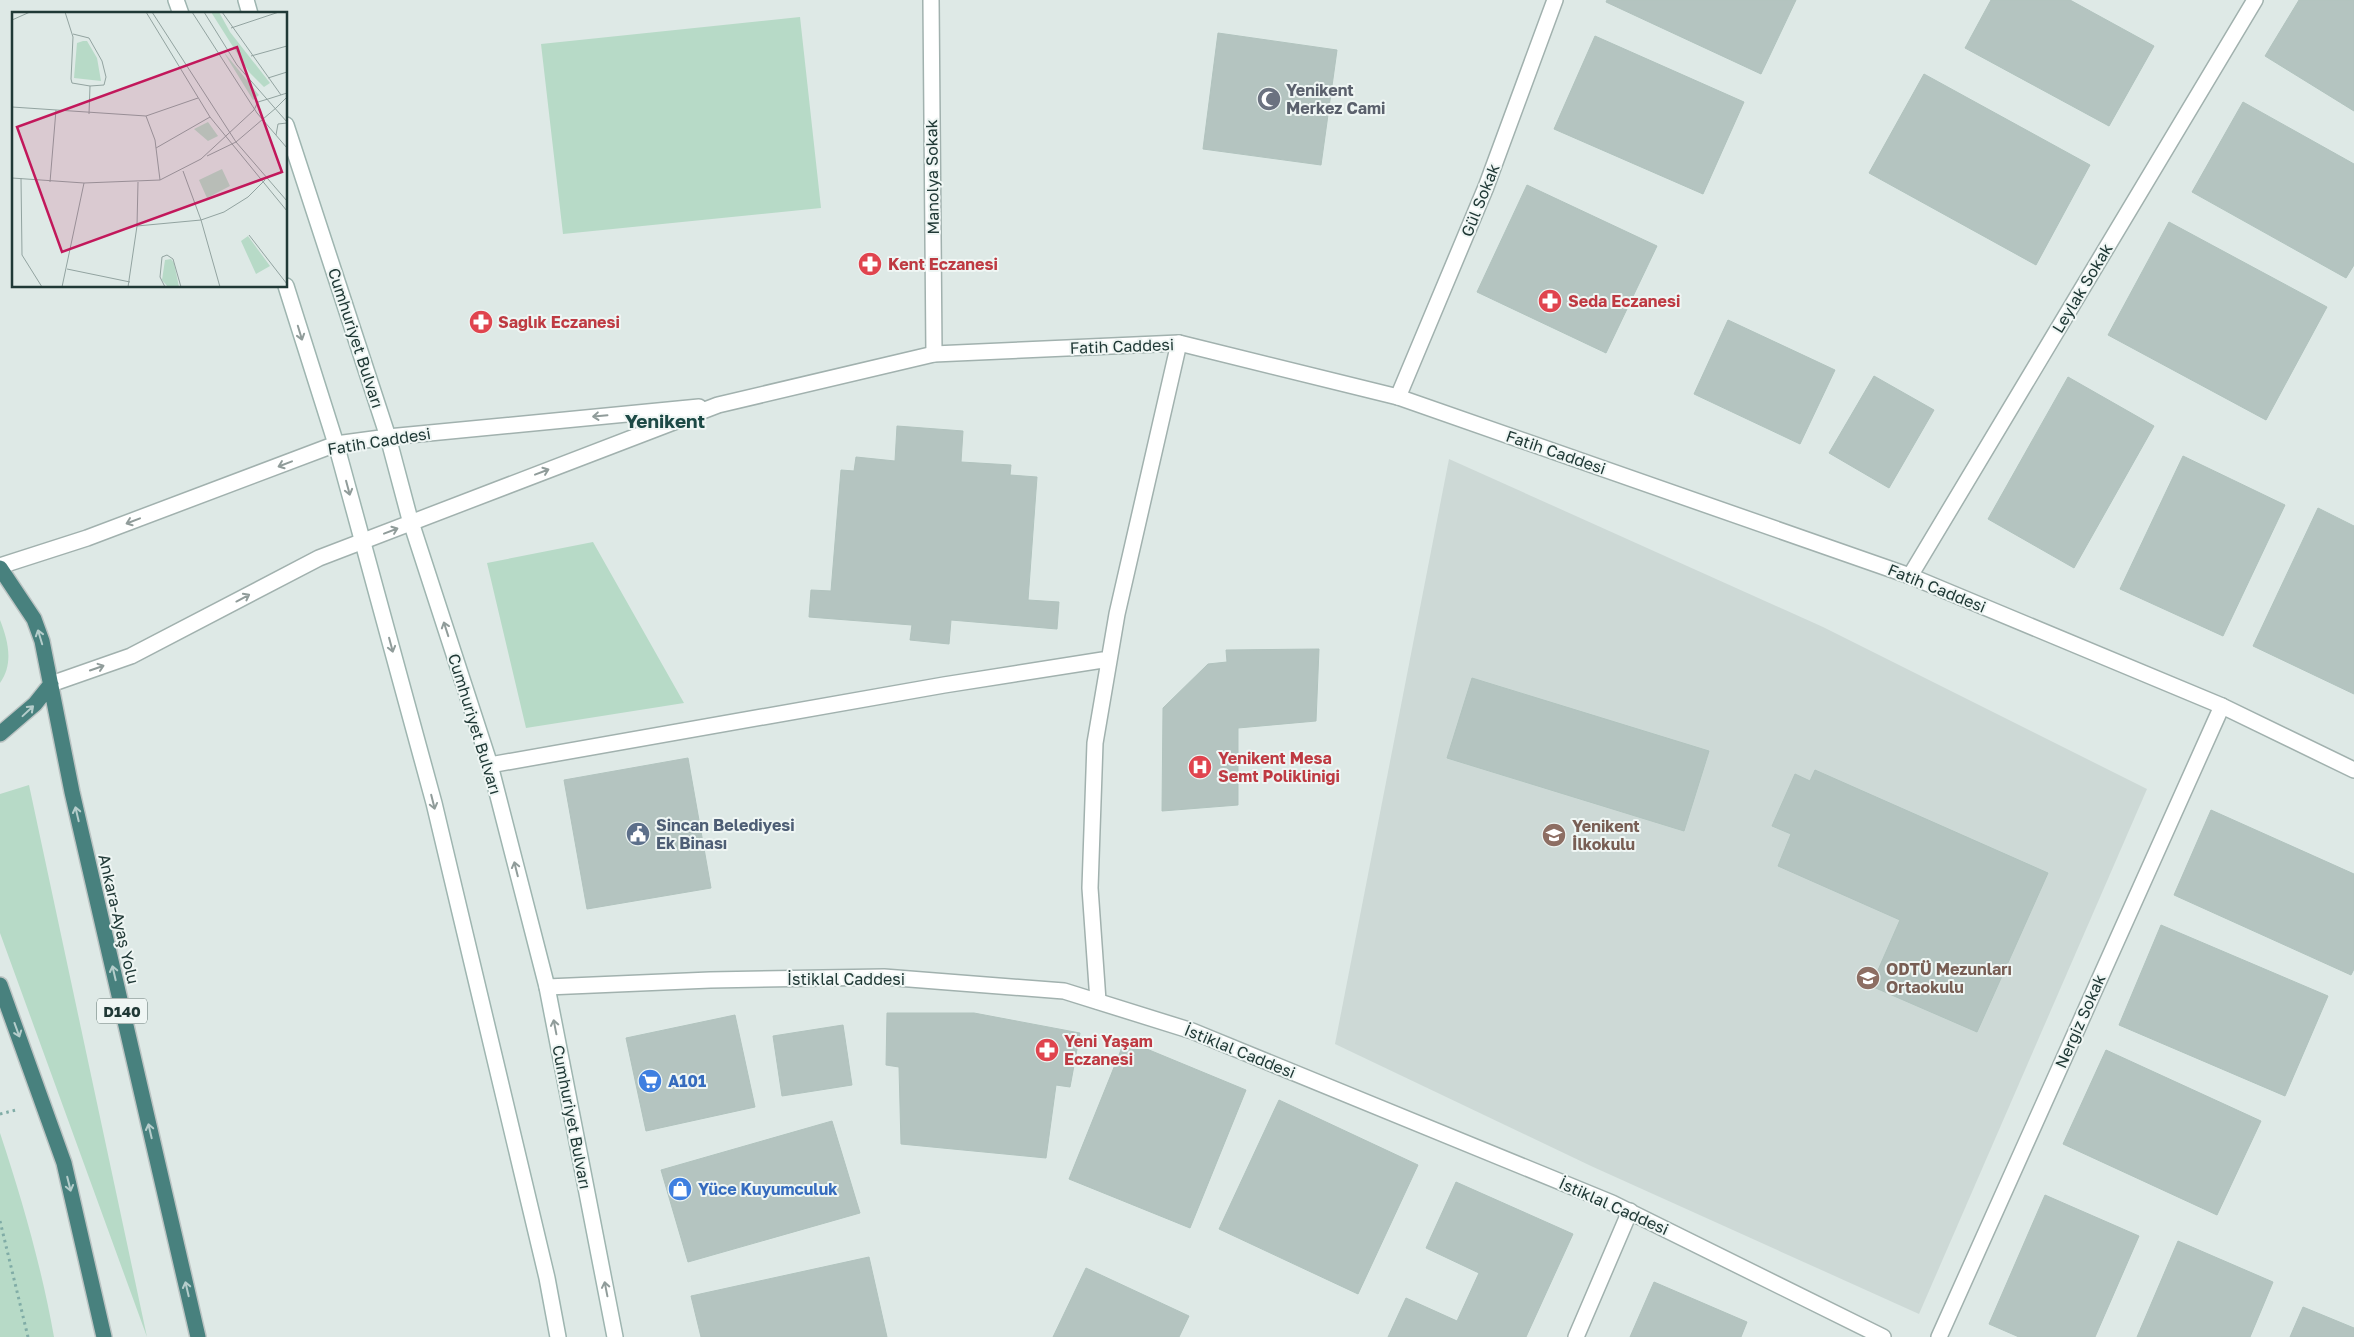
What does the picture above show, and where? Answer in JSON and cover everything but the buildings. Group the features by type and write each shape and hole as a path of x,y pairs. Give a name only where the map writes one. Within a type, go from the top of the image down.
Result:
{"highway":[{"name":"D140","path":"0,567 34,619 42,641 51,684"},
{"path":"0,734 35,704 51,684"},
{"name":"Ankara-Ayaş Yolu","path":"51,684 72,792 198,1337"},
{"path":"0,985 64,1163 104,1337"}],"street":[{"path":"176,0 180,12"},
{"name":"Manolya Sokak","path":"931,0 934,354"},
{"name":"Gül Sokak","path":"1398,397 1486,187 1555,0"},
{"name":"Leylak Sokak","path":"1910,576 2255,0"},
{"name":"Cumhuriyet Bulvarı","path":"288,131 388,437 412,522 490,765 547,987 616,1337"},
{"path":"287,288 336,444 434,803 542,1259 558,1337"},
{"path":"1098,1001 1090,888 1095,743 1119,604 1179,343"},
{"name":"Fatih Caddesi","path":"51,684 131,656 319,558 718,405 934,354 1179,343 1398,397 1910,576 2222,706 2354,770"},
{"name":"Fatih Caddesi","path":"0,567 87,538 336,444 388,437 718,405"},
{"path":"490,765 1109,658"},
{"name":"Nergiz Sokak","path":"1939,1337 2222,706"},
{"name":"İstiklal Caddesi","path":"547,987 710,980 884,977 1064,991 1192,1031 1630,1211 1883,1337"},
{"path":"1576,1337 1630,1211"}],"path":[{"path":"0,1221 28,1337"}],"shaded area":[{"path":"1449,459 1823,627 2147,789 1919,1314 1591,1166 1335,1044"}],"green space":[{"path":"800,17 821,208 563,234 541,44"},
{"path":"593,542 684,703 526,728 487,563"},
{"path":"0,620 7,644 8,660 7,668 0,683"},
{"path":"29,785 147,1337 0,933 0,794"},
{"path":"0,1133 31,1234 54,1337 0,1337"}],"place":[{"name":"Yenikent Merkez Cami","path":"1269,99"},
{"name":"Kent Eczanesi","path":"870,264"},
{"name":"Seda Eczanesi","path":"1550,301"},
{"name":"Sağlık Eczanesi","path":"481,322"},
{"name":"Yenikent Mesa Semt Polikliniği","path":"1200,767"},
{"name":"Sincan Belediyesi Ek Binası","path":"638,834"},
{"name":"Yenikent İlkokulu","path":"1554,835"},
{"name":"ODTÜ Mezunları Ortaokulu","path":"1868,978"},
{"name":"Yeni Yaşam Eczanesi","path":"1047,1050"},
{"name":"A101","path":"650,1081"},
{"name":"Yüce Kuyumculuk","path":"680,1189"}],"district":[{"name":"Yenikent","path":"665,420"}]}
